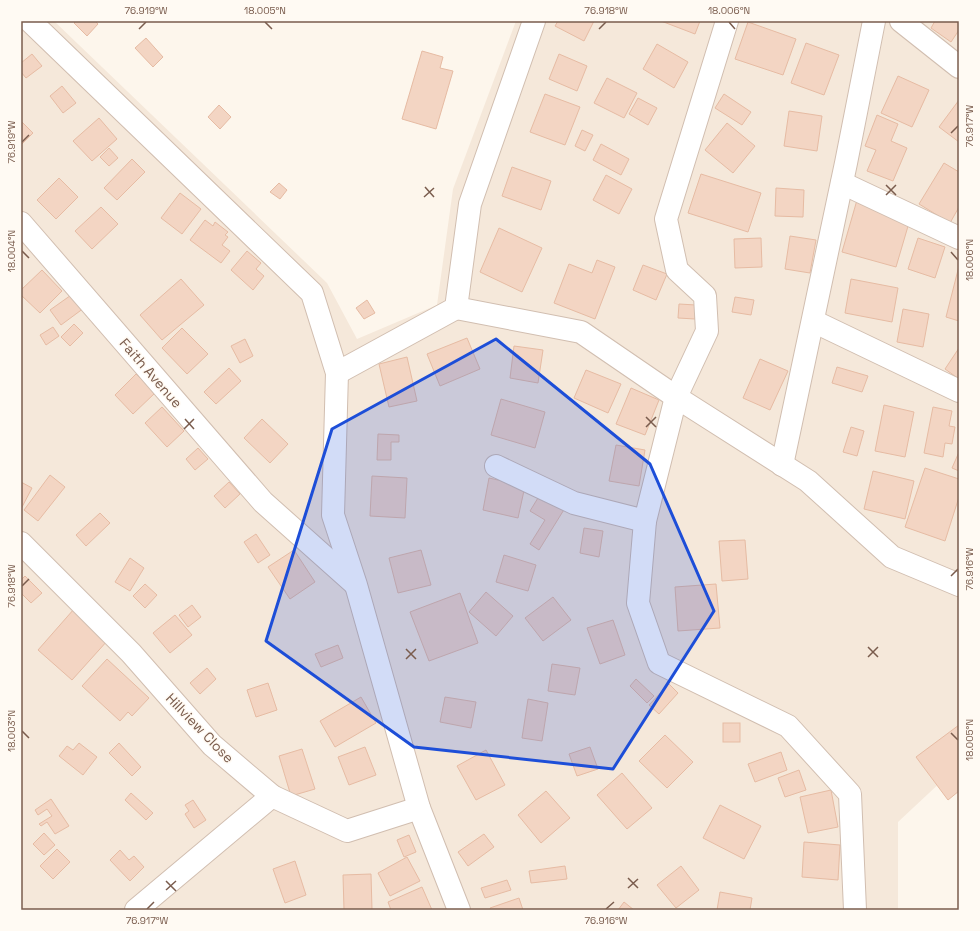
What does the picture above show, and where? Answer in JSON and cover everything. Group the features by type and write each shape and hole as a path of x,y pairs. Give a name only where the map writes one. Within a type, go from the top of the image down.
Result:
{"street":[{"path":"30,21 312,293 337,373 333,515 356,585 419,808 459,910"},
{"path":"456,308 470,204 534,21"},
{"path":"727,21 666,220 677,270 706,296 707,331 676,397 645,521 638,603 659,664 788,726 850,794 855,910"},
{"path":"782,465 842,183 874,21"},
{"path":"901,21 959,67"},
{"path":"842,183 959,238"},
{"name":"Faith Avenue","path":"21,223 263,502 356,585"},
{"path":"337,373 456,308 581,332 676,397 808,481 892,557 959,585"},
{"path":"813,321 959,391"},
{"path":"496,466 574,503 645,521"},
{"name":"Hillview Close","path":"21,543 131,654 212,745 272,796 347,831 419,808"},
{"path":"136,910 272,796"}],"highlighted area":[{"path":"496,339 650,464 714,611 613,769 414,747 266,641 332,429"}],"shaded area":[{"path":"21,21 54,21 327,283 357,339 437,305 453,189 516,21 959,21 959,765 898,822 898,910 21,910"}],"building":[{"path":"76,21 95,21 98,24 87,36 74,23"},
{"path":"558,21 594,21 584,41 555,26"},
{"path":"661,21 700,21 695,34"},
{"path":"935,21 959,21 959,30 951,42 931,28"},
{"path":"748,22 796,39 783,75 735,59"},
{"path":"146,38 163,57 153,67 135,48"},
{"path":"806,43 839,55 824,95 791,83"},
{"path":"657,44 688,62 674,88 643,69"},
{"path":"422,51 443,57 440,68 453,71 436,129 402,119"},
{"path":"32,54 42,66 26,78 21,72 21,63"},
{"path":"559,54 587,66 577,91 549,79"},
{"path":"898,76 929,90 912,127 881,113"},
{"path":"607,78 637,93 624,118 594,103"},
{"path":"62,86 76,103 63,113 50,96"},
{"path":"545,94 580,107 565,145 530,132"},
{"path":"724,94 751,112 742,125 715,108"},
{"path":"638,98 657,108 648,125 629,114"},
{"path":"959,100 959,142 939,127"},
{"path":"219,105 231,117 220,129 208,117"},
{"path":"789,111 822,116 817,151 784,146"},
{"path":"877,115 898,124 891,141 907,148 893,181 867,171 876,150 865,146"},
{"path":"99,118 117,139 92,161 73,141"},
{"path":"21,121 33,133 21,145"},
{"path":"727,123 755,146 733,173 705,150"},
{"path":"582,130 593,135 585,151 575,146"},
{"path":"601,144 629,159 621,175 593,160"},
{"path":"109,148 118,158 109,166 100,157"},
{"path":"132,159 145,172 117,200 104,188"},
{"path":"944,163 959,172 959,207 950,223 919,204"},
{"path":"512,167 551,181 541,210 502,196"},
{"path":"701,174 761,193 748,232 688,213"},
{"path":"606,175 632,189 619,214 593,200"},
{"path":"59,178 78,197 56,219 37,200"},
{"path":"279,183 287,190 280,199 270,192"},
{"path":"776,188 804,190 803,217 775,216"},
{"path":"180,193 201,209 182,234 161,218"},
{"path":"857,200 911,216 896,267 842,252"},
{"path":"101,207 118,224 92,249 75,231"},
{"path":"205,220 213,226 215,222 228,232 225,235 228,237 222,245 230,251 221,263 190,240"},
{"path":"499,228 542,248 522,292 480,272"},
{"path":"790,236 816,240 810,273 785,269"},
{"path":"761,238 762,267 735,268 734,239"},
{"path":"918,238 945,247 935,278 908,269"},
{"path":"247,251 261,263 256,269 264,276 253,290 231,270"},
{"path":"597,260 615,267 595,319 554,303 569,264 592,273"},
{"path":"643,265 667,274 656,300 633,290"},
{"path":"959,266 959,321 946,317"},
{"path":"42,270 62,291 40,313 21,295 21,290"},
{"path":"181,279 204,305 162,340 140,315"},
{"path":"851,279 898,288 892,322 845,313"},
{"path":"74,293 84,308 61,325 50,310"},
{"path":"735,297 754,300 751,315 732,312"},
{"path":"367,300 375,313 364,319 356,308"},
{"path":"679,304 696,305 695,319 678,318"},
{"path":"903,309 929,314 923,347 897,342"},
{"path":"74,324 83,333 70,346 61,337"},
{"path":"53,327 59,336 46,345 40,335"},
{"path":"182,328 208,354 187,374 162,348"},
{"path":"467,338 480,369 440,386 427,354"},
{"path":"245,339 253,356 240,363 231,346"},
{"path":"514,346 543,350 538,383 510,378"},
{"path":"959,348 959,379 945,369"},
{"path":"407,357 417,401 389,407 379,364"},
{"path":"760,359 788,371 770,410 743,398"},
{"path":"837,367 868,376 862,392 832,383"},
{"path":"229,368 241,381 216,404 204,392"},
{"path":"586,370 621,384 608,413 574,398"},
{"path":"136,374 155,393 133,414 115,395"},
{"path":"631,388 659,400 645,435 616,424"},
{"path":"501,399 545,412 535,448 491,435"},
{"path":"884,405 914,412 905,457 875,451"},
{"path":"162,407 184,431 167,447 145,423"},
{"path":"933,407 952,411 949,426 955,427 952,444 945,443 943,457 924,453"},
{"path":"262,419 288,444 270,463 244,438"},
{"path":"851,427 864,431 857,456 843,452"},
{"path":"378,434 399,435 399,442 391,442 391,460 377,460"},
{"path":"616,445 645,450 639,486 609,481"},
{"path":"198,448 208,459 195,470 186,459"},
{"path":"959,452 959,471 952,468"},
{"path":"925,468 959,479 959,497 945,541 905,527"},
{"path":"873,471 914,481 905,519 864,509"},
{"path":"50,475 65,487 38,521 24,510"},
{"path":"372,476 407,478 405,518 370,516"},
{"path":"489,478 525,486 518,518 483,510"},
{"path":"21,482 32,488 21,509"},
{"path":"229,482 240,494 225,508 214,496"},
{"path":"541,493 565,508 539,550 530,544 545,520 530,511"},
{"path":"100,513 110,523 86,546 76,535"},
{"path":"584,528 603,531 599,557 580,553"},
{"path":"256,534 270,555 258,563 244,542"},
{"path":"745,540 748,579 722,581 719,541"},
{"path":"294,550 315,582 290,599 268,567"},
{"path":"421,550 431,585 398,593 389,558"},
{"path":"504,555 536,565 528,591 496,582"},
{"path":"130,558 144,568 130,591 115,582"},
{"path":"25,576 42,593 31,603 21,593 21,580"},
{"path":"145,584 157,595 145,608 133,596"},
{"path":"716,584 720,628 678,631 675,587"},
{"path":"486,592 513,616 496,636 469,612"},
{"path":"460,593 478,643 429,661 410,612"},
{"path":"553,597 571,620 543,641 525,618"},
{"path":"192,605 201,617 188,627 179,615"},
{"path":"74,609 108,640 72,680 38,650"},
{"path":"175,615 192,635 170,653 153,633"},
{"path":"613,620 625,655 600,664 587,628"},
{"path":"338,645 343,658 321,667 315,654"},
{"path":"107,659 149,698 132,716 128,712 120,721 82,686"},
{"path":"552,664 580,668 575,695 548,691"},
{"path":"207,668 216,679 200,694 190,683"},
{"path":"636,679 654,696 647,703 630,686"},
{"path":"268,683 277,710 256,717 247,690"},
{"path":"669,684 678,693 659,714 649,705"},
{"path":"361,697 376,723 335,747 320,721"},
{"path":"445,697 476,702 471,728 440,722"},
{"path":"528,699 548,703 542,741 522,738"},
{"path":"723,723 740,723 740,742 723,742"},
{"path":"959,725 959,791 948,800 916,757"},
{"path":"665,735 693,762 667,788 639,761"},
{"path":"79,743 97,757 83,775 59,756 67,746 73,750"},
{"path":"119,743 141,767 132,776 109,753"},
{"path":"365,747 376,775 349,785 338,757"},
{"path":"590,747 598,769 577,776 569,754"},
{"path":"302,749 315,789 291,796 279,756"},
{"path":"486,750 505,785 476,800 457,766"},
{"path":"781,752 787,770 755,782 748,764"},
{"path":"799,770 806,790 785,797 778,778"},
{"path":"622,773 652,808 627,829 597,795"},
{"path":"831,790 838,827 808,833 800,797"},
{"path":"546,791 570,818 541,843 518,815"},
{"path":"131,793 153,813 146,820 125,800"},
{"path":"51,799 69,826 55,834 47,822 41,826 39,824 52,816 47,809 38,815 35,810"},
{"path":"193,800 206,820 194,828 185,814 189,811 185,805"},
{"path":"720,805 761,826 744,859 703,838"},
{"path":"44,833 55,845 44,855 33,844"},
{"path":"484,834 494,847 468,866 458,852"},
{"path":"409,835 416,852 404,857 397,840"},
{"path":"804,842 840,845 838,880 802,877"},
{"path":"57,849 70,862 53,879 40,866"},
{"path":"120,850 129,860 134,856 144,867 130,881 110,860"},
{"path":"407,857 420,881 390,896 378,873"},
{"path":"295,861 306,895 285,903 273,869"},
{"path":"565,866 567,879 531,883 529,871"},
{"path":"681,866 699,890 676,908 657,885"},
{"path":"371,874 372,910 344,910 343,875"},
{"path":"507,880 511,890 485,898 481,888"},
{"path":"422,887 432,910 391,910 388,902"},
{"path":"720,892 752,898 750,910 717,910"},
{"path":"519,898 523,910 491,910 490,908"},
{"path":"624,902 634,910 618,910"}]}
